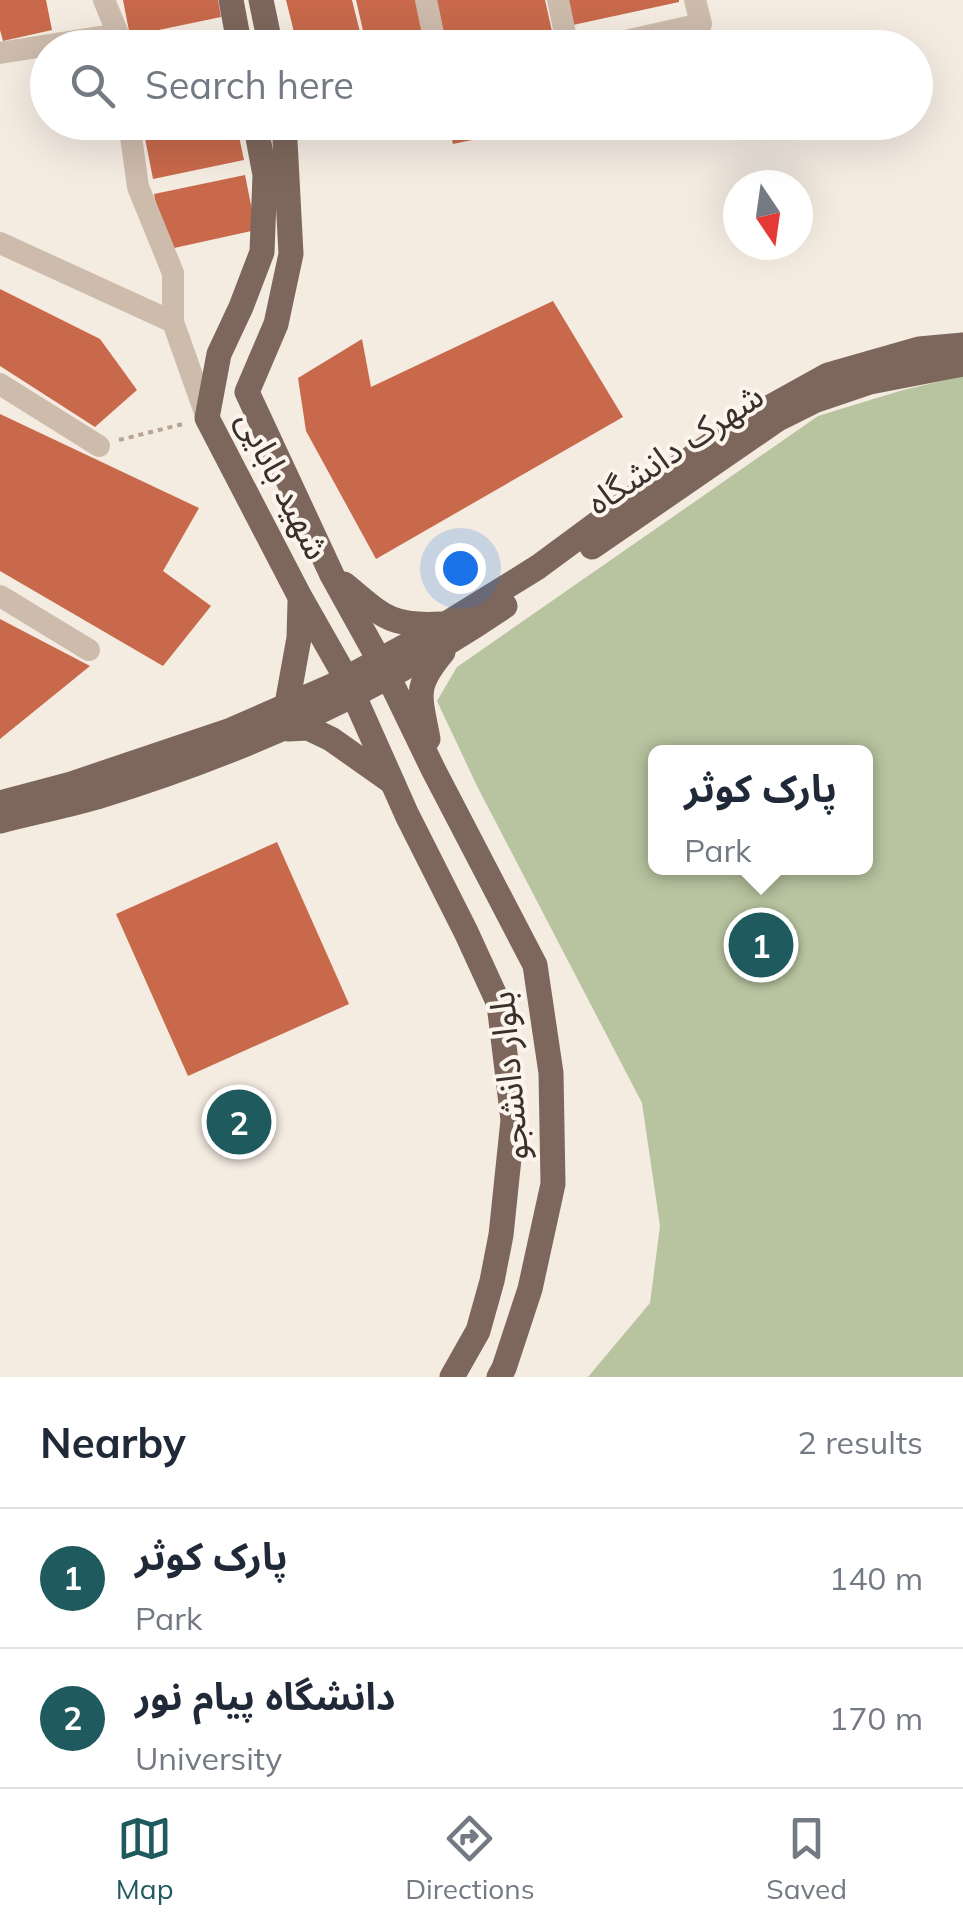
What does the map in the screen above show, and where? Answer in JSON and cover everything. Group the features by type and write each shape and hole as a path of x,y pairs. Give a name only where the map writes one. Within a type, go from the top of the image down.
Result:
{"main road":[{"path":"231,0 237,30"},
{"path":"261,0 267,30"},
{"name":"شهید بابایی","path":"258,140 265,174 262,252 219,354 207,418 349,687"},
{"name":"شهید بابایی","path":"285,140 292,254 276,324 247,392 332,575 383,668"},
{"path":"0,821 181,769 349,687 447,634 744,421 828,375 919,349 963,345"},
{"name":"شهرک دانشگاه","path":"447,634 778,419 814,401 870,382 963,364"},
{"path":"332,575 392,622 447,634"},
{"path":"284,718 299,638 300,596"},
{"path":"433,768 421,698 423,676 447,634"},
{"name":"بلوار دانشجو","path":"383,668 535,965 541,998 550,1073 553,1184 530,1289 499,1377"},
{"name":"بلوار دانشجو","path":"349,687 499,1004 513,1120 501,1235 478,1330 452,1377"},
{"path":"0,803 72,784 231,730 284,718 331,739 392,782"},
{"path":"499,1004 541,998"}],"street":[{"path":"104,0 115,30"},
{"path":"426,0 432,30"},
{"path":"558,0 564,30"},
{"path":"675,30 702,24 695,0"},
{"path":"0,52 30,49"},
{"path":"132,140 138,187 173,273 173,322 207,418"},
{"path":"0,243 173,322"},
{"path":"0,384 99,446"},
{"path":"0,596 88,650"}],"path":[{"path":"99,446 207,418"}],"green space":[{"path":"963,376 963,1377 588,1377 650,1303 660,1226 642,1103 437,701 457,667 818,416"}],"building":[{"path":"0,0 46,0 52,30 30,30 30,35 3,41"},
{"path":"123,0 218,0 221,17 159,30 129,30"},
{"path":"286,0 352,0 360,30 294,30"},
{"path":"356,0 421,0 428,30 363,30"},
{"path":"436,0 545,0 552,30 443,30"},
{"path":"567,0 679,0 679,2 573,25"},
{"path":"145,140 240,140 244,160 153,179"},
{"path":"245,175 256,230 165,250 154,194"},
{"path":"0,289 100,339 137,390 95,427 0,366"},
{"path":"553,301 623,417 376,559 306,431 298,378 362,339 371,387"},
{"path":"0,414 199,508 163,571 211,606 163,666 0,571"},
{"path":"0,619 90,666 0,739"},
{"path":"277,842 349,1004 188,1076 116,914"}],"place":[{"name":"پارک کوثر","path":"761,945"},
{"name":"دانشگاه پیام نور","path":"239,1122"}]}
